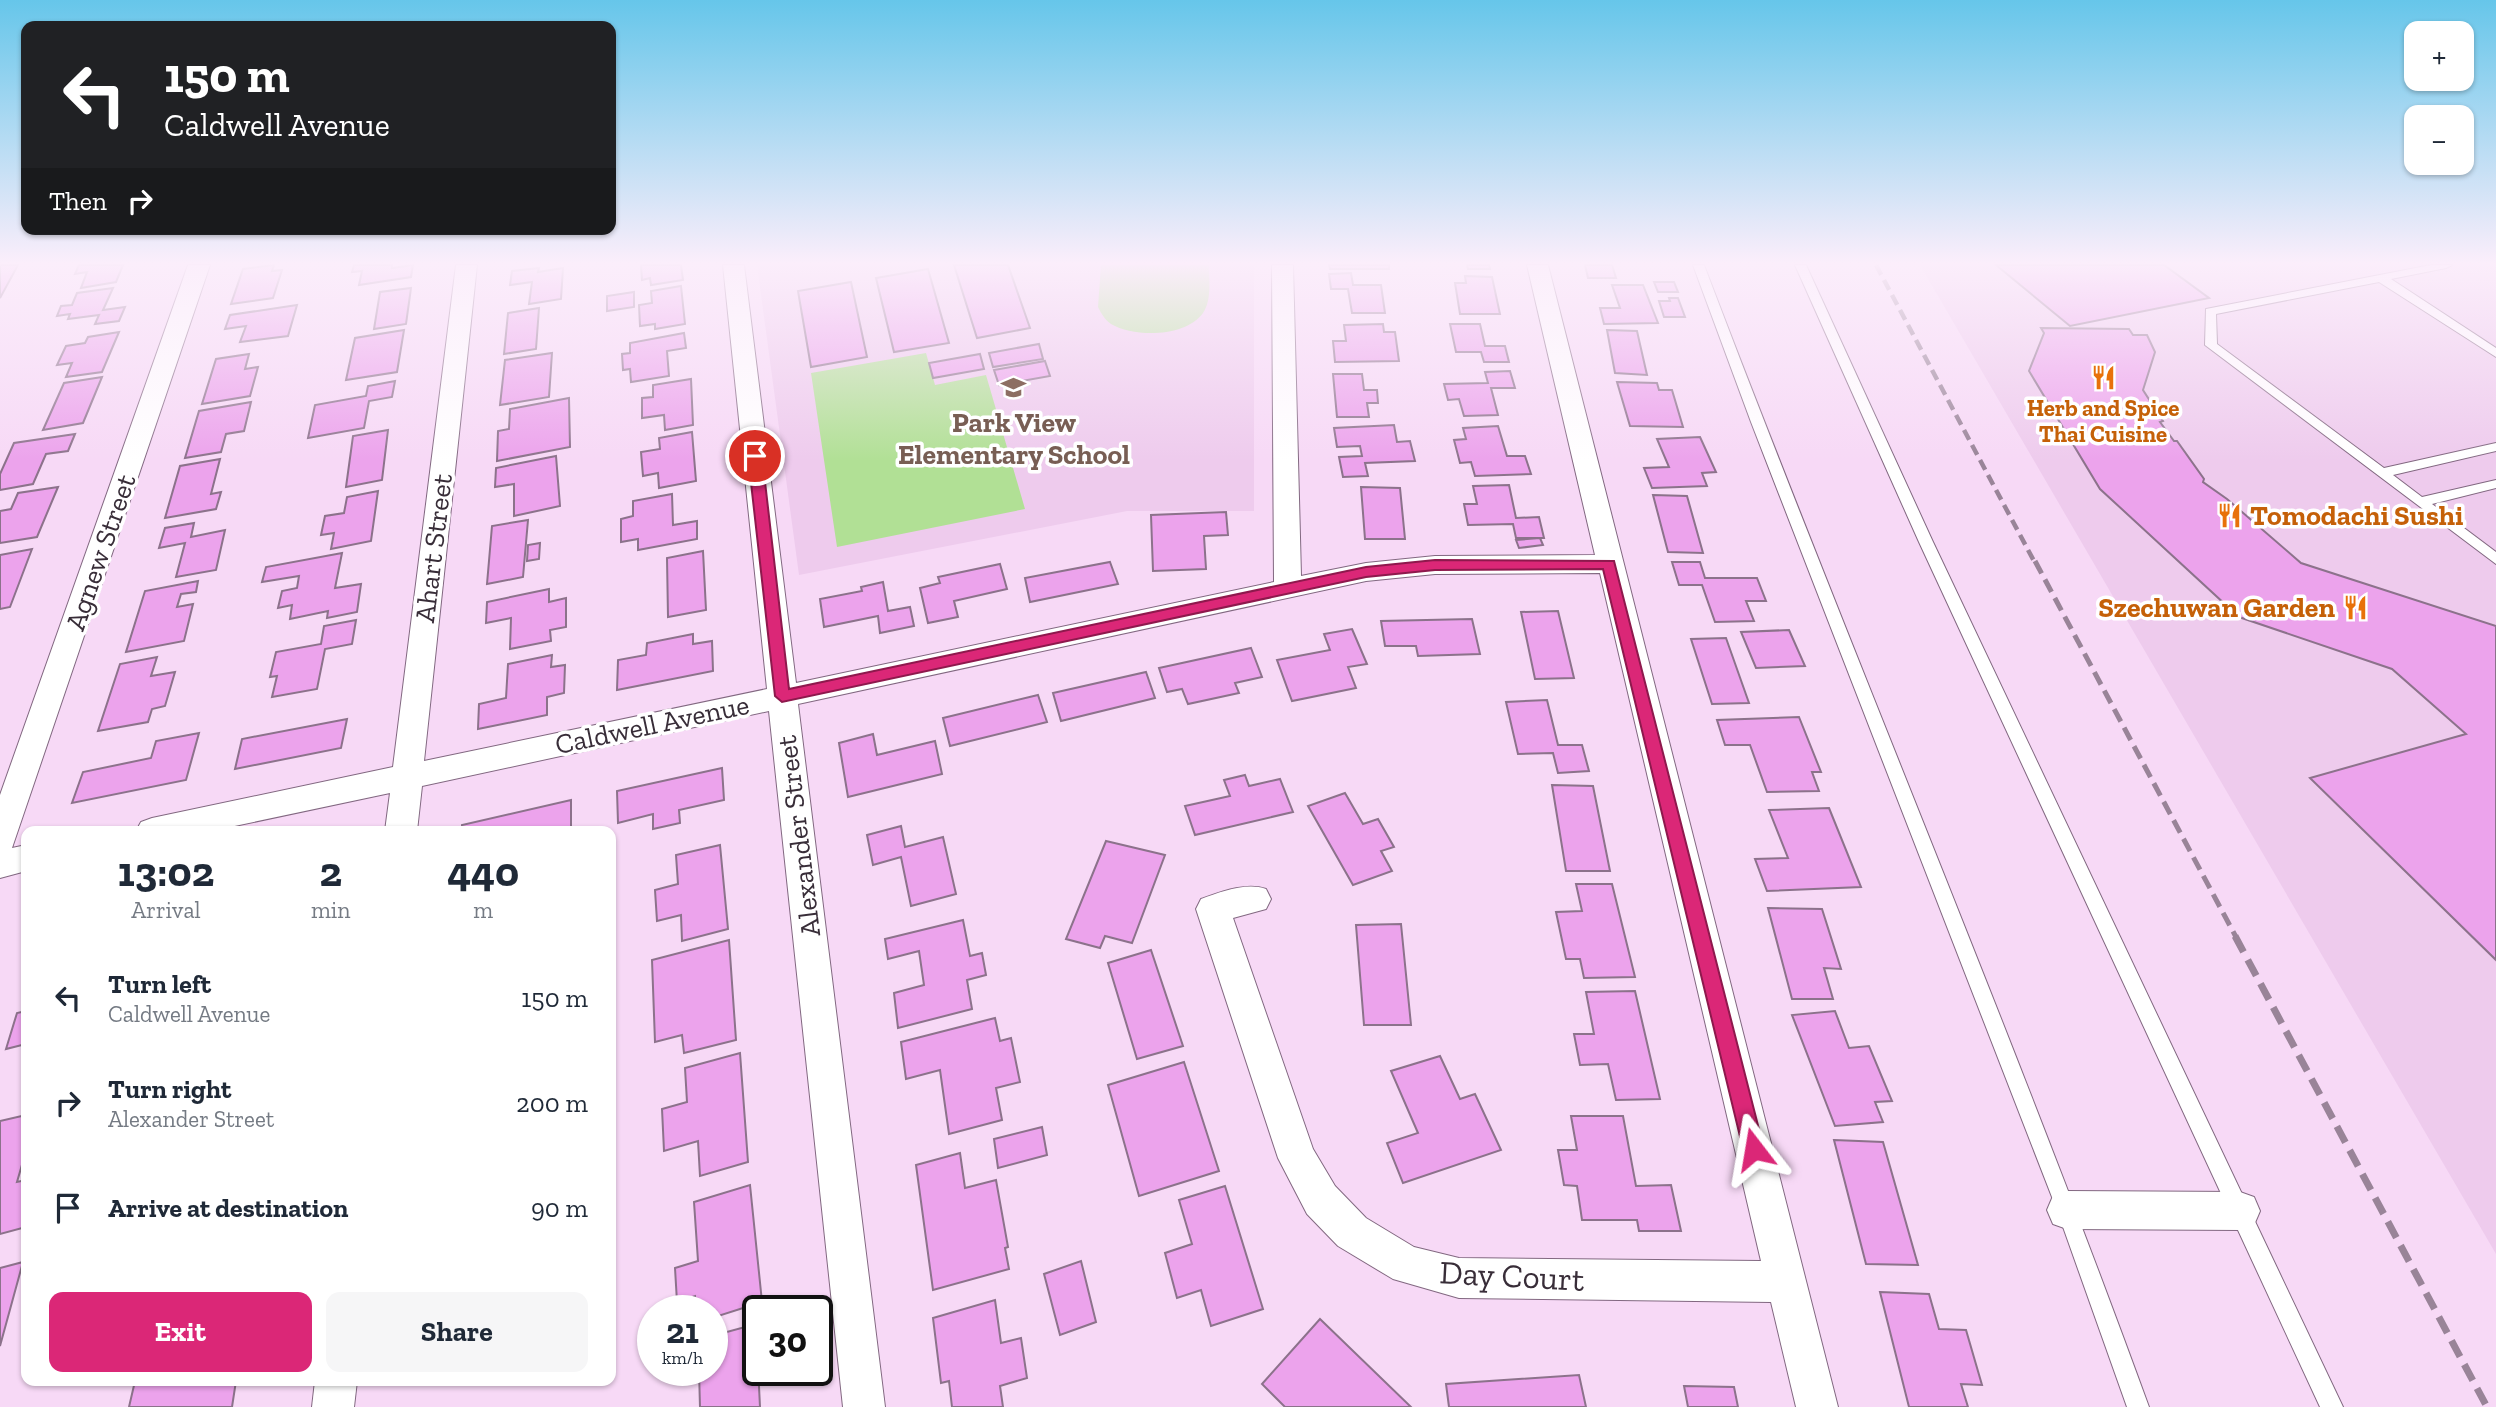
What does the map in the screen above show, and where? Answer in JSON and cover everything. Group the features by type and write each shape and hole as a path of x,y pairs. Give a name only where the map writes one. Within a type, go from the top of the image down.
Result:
{"street":[{"name":"Agnew Street","path":"0,840 176,331"},
{"name":"Ahart Street","path":"402,826 458,331"},
{"name":"Alexander Street","path":"740,331 864,1407"},
{"path":"1283,331 1288,587"},
{"path":"1554,331 1817,1407"},
{"name":"Caldwell Avenue","path":"175,826 1366,572 1435,565 1609,564"},
{"path":"0,864 21,859"},
{"name":"Day Court","path":"1254,899 1213,909 1297,1158 1321,1200 1352,1232 1407,1265 1458,1278 1786,1282"},
{"path":"2067,1210 2240,1211"},
{"path":"333,1407 335,1386"}],"lane":[{"path":"1723,331 2067,1210 2138,1407"},
{"path":"1830,331 2332,1407"},
{"path":"2211,331 2211,345 2496,559"},
{"path":"2462,331 2496,353"},
{"path":"2382,473 2496,447"},
{"path":"2420,502 2496,484"}],"shaded area":[{"name":"Park View Elementary School","path":"766,331 1254,331 1254,511 1127,511 799,575"},
{"path":"1958,331 2496,331 2496,1254"}],"green space":[{"path":"1128,331 1174,331 1160,333"},
{"path":"926,353 935,385 986,375 1025,509 837,547 811,373"}],"building":[{"path":"244,331 290,331 288,336 240,342"},
{"path":"404,331 397,372 346,380 355,338"},
{"path":"506,331 537,331 536,349 504,354"},
{"path":"805,331 861,331 867,357 811,367"},
{"path":"889,331 945,331 949,343 894,352"},
{"path":"975,331 1016,331 977,338"},
{"path":"1345,331 1395,332 1399,361 1335,362 1333,341 1346,341"},
{"path":"1451,331 1482,331 1485,346 1505,346 1509,362 1484,362 1481,352 1456,352"},
{"path":"1607,331 1637,331 1647,375 1615,373"},
{"path":"2043,331 2130,331 2133,335 2147,335 2155,352 2143,390 2163,421 2160,422 2174,441 2177,441 2204,479 2203,482 2227,499 2301,563 2496,626 2496,960 2310,778 2466,734 2392,669 2239,617 2100,489 2029,371"},
{"path":"119,332 102,372 66,377 72,363 57,365 66,346 85,343 88,337"},
{"path":"684,333 686,348 667,351 669,376 631,382 630,369 623,370 622,354 630,353 630,343"},
{"path":"1039,344 1043,359 993,367 989,353"},
{"path":"552,353 549,397 500,405 505,360"},
{"path":"249,354 245,369 258,367 250,396 202,404 216,359"},
{"path":"980,354 984,369 933,378 929,363"},
{"path":"1045,361 1050,376 999,385 994,370"},
{"path":"1510,371 1515,388 1491,388 1498,415 1464,416 1459,399 1448,400 1444,384 1488,383 1485,372"},
{"path":"1333,374 1362,374 1364,390 1377,390 1378,403 1367,403 1369,417 1337,417"},
{"path":"102,377 83,423 43,430 64,383"},
{"path":"691,379 693,425 665,430 664,415 642,418 642,398 653,397 653,385"},
{"path":"395,381 392,397 369,401 364,428 308,438 315,405 366,396 368,386"},
{"path":"1617,382 1657,383 1659,390 1672,390 1683,427 1630,426"},
{"path":"569,398 570,447 497,461 498,431 509,429 510,409"},
{"path":"251,402 244,431 226,434 221,452 185,458 199,411"},
{"path":"1394,425 1397,442 1410,441 1415,461 1365,463 1368,476 1343,477 1339,457 1362,456 1360,446 1337,447 1334,428"},
{"path":"1498,426 1507,456 1525,456 1531,474 1475,476 1471,462 1460,463 1454,440 1466,439 1463,428"},
{"path":"388,430 382,480 346,487 353,436"},
{"path":"692,432 696,481 659,488 658,473 643,476 641,452 660,449 659,438"},
{"path":"75,434 68,451 46,454 33,484 0,490 0,474 14,443"},
{"path":"1700,437 1716,472 1702,473 1707,486 1652,488 1644,468 1669,467 1657,439"},
{"path":"556,456 560,506 514,516 514,484 495,487 496,468"},
{"path":"220,459 211,494 221,492 216,509 165,518 180,466"},
{"path":"1509,485 1516,518 1539,517 1544,538 1516,538 1513,524 1468,525 1464,504 1477,504 1473,486"},
{"path":"58,487 37,537 0,543 0,511 11,509 18,493"},
{"path":"1361,487 1400,488 1405,539 1365,539"},
{"path":"378,491 371,541 331,549 334,533 321,535 325,516 344,513 347,497"},
{"path":"672,494 673,525 697,521 697,539 638,550 638,539 621,542 621,519 633,516 633,501"},
{"path":"1653,495 1687,496 1703,553 1668,552"},
{"path":"1226,512 1228,535 1204,536 1206,569 1153,571 1151,515"},
{"path":"528,520 523,577 487,584 492,526"},
{"path":"194,523 191,537 225,530 216,570 176,577 185,543 159,548 165,528"},
{"path":"1540,538 1543,545 1519,548 1516,540"},
{"path":"540,543 539,559 527,561 528,545"},
{"path":"32,549 10,607 0,609 0,555"},
{"path":"703,551 706,610 668,617 667,558"},
{"path":"342,553 335,588 361,584 357,612 327,618 328,611 290,619 292,605 278,608 282,591 297,588 299,576 262,582 266,567"},
{"path":"1110,562 1118,584 1030,602 1025,578"},
{"path":"1672,562 1700,562 1705,578 1757,578 1766,601 1746,601 1754,621 1715,622 1702,585 1679,585"},
{"path":"1000,564 1007,589 954,601 958,617 928,623 920,588 940,583 938,577"},
{"path":"198,581 196,592 181,594 177,607 193,604 184,641 126,652 145,591"},
{"path":"883,582 888,611 910,607 914,626 880,633 878,616 824,627 820,599 862,591 861,587"},
{"path":"549,589 549,602 566,598 566,627 550,630 551,641 510,649 511,618 486,623 487,602"},
{"path":"1558,611 1574,678 1535,679 1521,612"},
{"path":"1472,619 1480,654 1418,656 1416,646 1385,646 1381,621"},
{"path":"356,620 352,644 325,649 317,689 272,697 277,676 270,677 276,652 321,644 324,626"},
{"path":"1352,629 1367,664 1348,667 1356,688 1292,701 1277,660 1330,650 1324,634"},
{"path":"1789,630 1805,666 1756,668 1741,632"},
{"path":"693,634 693,644 712,641 713,671 617,690 618,660 646,655 647,643"},
{"path":"1726,638 1749,703 1712,704 1691,639"},
{"path":"1251,648 1262,677 1235,683 1239,693 1188,704 1182,689 1167,692 1159,668"},
{"path":"552,655 551,667 565,665 564,693 547,697 547,715 478,729 479,704 506,698 508,664"},
{"path":"157,657 151,676 175,672 165,706 152,709 148,722 98,731 120,664"},
{"path":"1146,672 1155,698 1061,721 1053,693"},
{"path":"1038,695 1047,722 950,746 943,718"},
{"path":"1547,700 1558,745 1582,745 1589,771 1558,773 1553,753 1518,754 1506,702"},
{"path":"1799,717 1821,772 1812,772 1819,791 1767,792 1750,745 1725,745 1717,720"},
{"path":"347,719 341,748 235,769 242,739"},
{"path":"199,733 186,780 72,803 83,772 151,758 156,741"},
{"path":"873,734 877,755 935,741 942,774 848,797 839,743"},
{"path":"722,768 724,800 679,810 680,823 653,829 653,814 618,823 617,791"},
{"path":"1245,775 1249,786 1280,779 1293,812 1195,835 1185,806 1230,796 1224,780"},
{"path":"1552,785 1593,786 1610,871 1566,871"},
{"path":"1345,793 1363,824 1378,819 1394,847 1381,851 1392,871 1353,885 1308,806"},
{"path":"571,800 571,826 462,825"},
{"path":"1829,808 1861,887 1767,891 1755,859 1788,858 1769,810"},
{"path":"901,826 905,847 943,837 956,894 911,906 901,857 873,865 867,835"},
{"path":"1106,841 1165,855 1132,943 1105,936 1100,948 1066,939"},
{"path":"720,845 728,929 682,941 681,915 657,921 655,890 678,884 676,855"},
{"path":"1576,884 1612,884 1635,977 1584,978 1580,959 1566,959 1556,912 1582,911"},
{"path":"1768,908 1822,909 1841,969 1824,968 1833,999 1792,999"},
{"path":"963,920 970,956 982,953 986,975 967,980 972,1009 898,1028 894,993 924,985 919,951 888,959 885,939"},
{"path":"1401,924 1411,1025 1364,1025 1356,925"},
{"path":"729,940 736,1040 684,1053 682,1035 655,1042 652,960"},
{"path":"1151,950 1183,1046 1137,1059 1108,963"},
{"path":"1635,991 1660,1099 1616,1100 1608,1064 1580,1065 1574,1034 1594,1034 1586,992"},
{"path":"1835,1011 1849,1048 1869,1046 1892,1101 1875,1102 1883,1122 1835,1126 1792,1015"},
{"path":"21,1012 21,1045 6,1049 17,1013"},
{"path":"995,1018 1000,1041 1011,1038 1020,1082 996,1088 1002,1120 949,1134 940,1070 906,1079 901,1042"},
{"path":"740,1053 748,1162 700,1176 698,1141 664,1151 662,1109 687,1102 685,1068"},
{"path":"1440,1056 1460,1099 1475,1094 1501,1150 1403,1183 1387,1143 1418,1133 1391,1071"},
{"path":"1184,1062 1219,1171 1139,1196 1108,1085"},
{"path":"21,1116 21,1168 17,1182 21,1181 21,1228 0,1234 0,1121"},
{"path":"1571,1116 1623,1116 1636,1186 1671,1185 1681,1231 1639,1231 1637,1220 1582,1220 1577,1186 1564,1185 1558,1150 1577,1150"},
{"path":"1042,1127 1047,1155 998,1168 994,1139"},
{"path":"1834,1140 1883,1142 1918,1265 1866,1264"},
{"path":"960,1153 965,1188 996,1180 1008,1247 1005,1248 1009,1269 933,1290 916,1165"},
{"path":"750,1185 761,1295 742,1295 742,1308 728,1313 728,1295 677,1295 675,1268 698,1261 694,1202"},
{"path":"1225,1186 1263,1309 1211,1326 1201,1290 1177,1298 1165,1253 1192,1244 1179,1200"},
{"path":"1081,1261 1096,1322 1060,1335 1044,1274"},
{"path":"21,1263 0,1346 0,1268"},
{"path":"1880,1292 1929,1294 1939,1329 1966,1330 1982,1385 1961,1384 1968,1407 1909,1407"},
{"path":"995,1300 1001,1343 1021,1338 1027,1378 1000,1386 1003,1407 952,1407 949,1381 941,1383 933,1318"},
{"path":"1320,1319 1411,1407 1285,1407 1262,1384"},
{"path":"742,1328 742,1386 759,1386 760,1407 700,1407 699,1386 728,1386 728,1332"},
{"path":"1579,1375 1586,1407 1449,1407 1446,1384"},
{"path":"134,1386 235,1386 232,1407 129,1407"},
{"path":"1684,1386 1734,1387 1738,1407 1688,1407"}],"railway":[{"path":"1911,331 2035,563"},
{"path":"2035,561 2236,937"},
{"path":"2235,936 2487,1407"}],"place":[{"name":"Herb and Spice Thai Cuisine","path":"2103,378"},
{"name":"Park View Elementary School","path":"1014,388"},
{"name":"Tomodachi Sushi","path":"2230,515"},
{"name":"Szechuwan Garden","path":"2355,607"}],"route":[{"path":"755,456 782,696 1366,572 1435,565 1609,564 1754,1149"}]}
